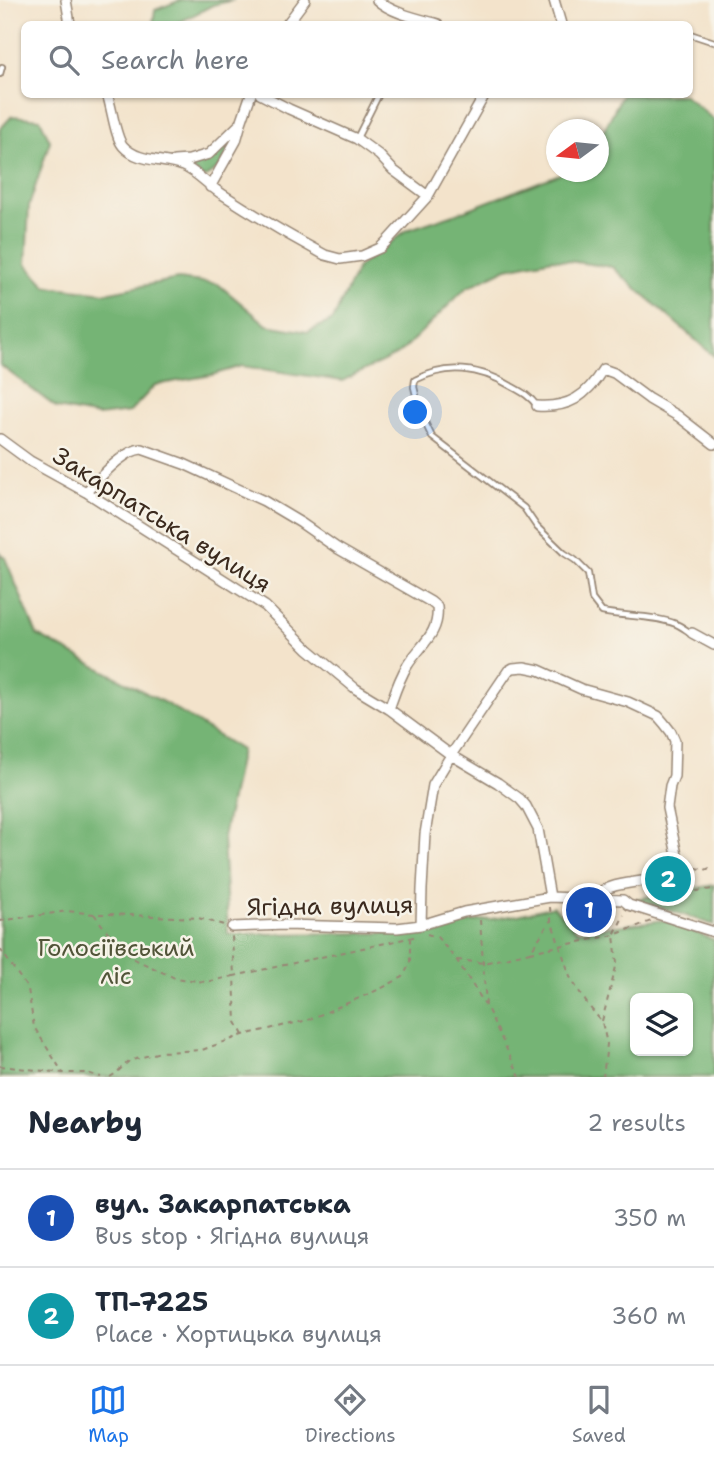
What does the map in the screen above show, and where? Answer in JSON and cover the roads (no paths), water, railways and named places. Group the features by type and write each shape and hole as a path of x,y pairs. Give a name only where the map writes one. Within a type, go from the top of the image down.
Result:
{"street":[{"path":"66,0 70,21"},
{"path":"289,21 306,0"},
{"path":"377,0 400,12 428,21"},
{"path":"554,0 560,21"},
{"path":"109,98 121,144 133,154 186,167 210,187 303,243 325,255 340,259 362,256 380,247 428,196 483,98"},
{"path":"210,187 236,141 250,98"},
{"path":"269,98 357,139 428,196"},
{"path":"169,162 209,154 241,123"},
{"path":"537,407 568,404 579,398 603,369 614,373 678,416 714,444"},
{"name":"Закарпатська вулиця","path":"0,439 30,461 86,492 265,606 308,649 356,689 390,709 451,755 513,793 526,806 538,829 550,897"},
{"path":"86,492 127,454 135,449 142,449 184,464 264,501 337,548 431,602 437,607 439,618 434,631 405,668 390,709"},
{"path":"692,633 714,645"},
{"path":"421,925 425,834 433,785 508,671 513,668 539,670 581,689 628,702 657,716 675,741 674,776 667,808 677,855 677,869 671,874 607,888 597,892 591,899"},
{"name":"Ягідна вулиця","path":"232,927 285,925 397,928 421,925 464,912 550,897 623,901 714,932"}],"lane":[{"path":"693,35 714,42"},
{"path":"0,74 2,67"},
{"path":"357,139 377,98"},
{"path":"537,407 530,397 501,379 473,369 448,369 428,373 415,380 420,412 432,437 524,508 537,527 582,566 588,573 592,598 602,612 653,618 675,624 692,633"}],"place":[{"name":"ТП-7225","path":"668,879"},
{"name":"вул. Закарпатська","path":"589,910"}],"park label":[{"name":"Голосіївський ліс","path":"116,962"}]}
